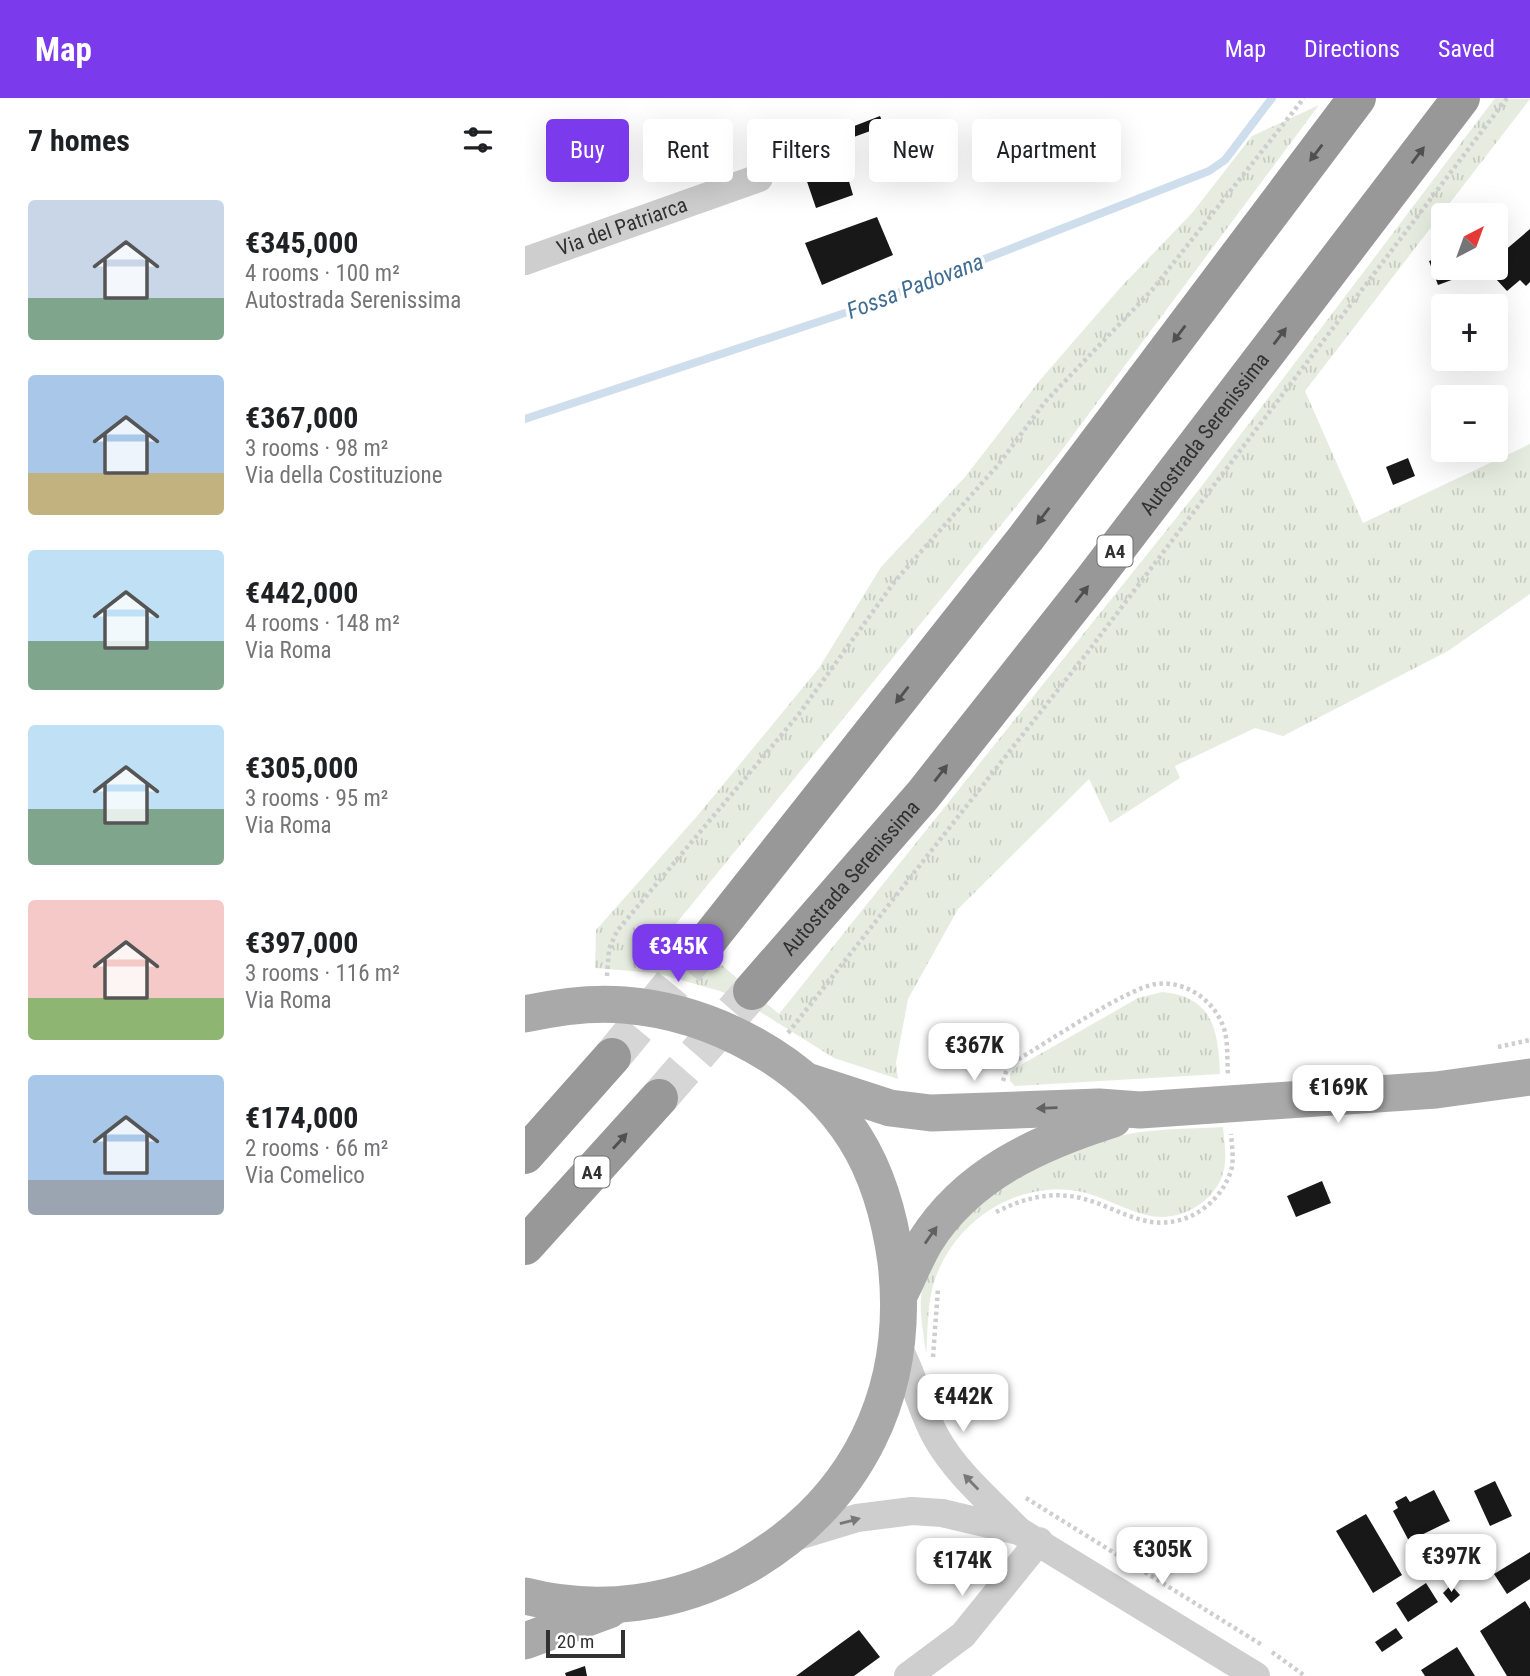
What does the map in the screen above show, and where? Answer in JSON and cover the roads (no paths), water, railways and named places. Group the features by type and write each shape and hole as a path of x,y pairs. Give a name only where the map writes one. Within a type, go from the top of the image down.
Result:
{"highway":[{"path":"702,948 1026,538 1357,98"},
{"name":"Autostrada Serenissima","path":"752,991 923,795 1093,580 1461,98"},
{"path":"525,1155 612,1057"},
{"name":"A4","path":"525,1246 659,1098"}],"main road":[{"path":"525,1014 601,1005 662,1010 697,1019 734,1035 769,1055 802,1079 844,1122 875,1176 888,1216 899,1295 898,1347 885,1397 857,1460 825,1504 785,1540 751,1563 705,1586 676,1596 624,1604 575,1604 525,1596"},
{"path":"802,1079 890,1108 931,1113 1085,1107 1140,1110 1436,1090 1530,1077"},
{"path":"899,1295 925,1243 943,1217 988,1175 1061,1135 1140,1110"},
{"path":"525,1641 624,1604"}],"street":[{"name":"Via del Patriarca","path":"525,261 748,182"},
{"path":"898,1347 912,1372 936,1437 954,1464 1029,1536 1256,1676"},
{"path":"785,1540 857,1518 912,1511 942,1513 1029,1536"},
{"path":"908,1676 963,1635 1029,1536"}],"waterway":[{"name":"Fossa Padovana","path":"525,419 857,309 1209,171 1225,160 1272,98"}],"tunnel":[{"path":"612,1057 702,948"},
{"path":"659,1098 752,991"}]}
